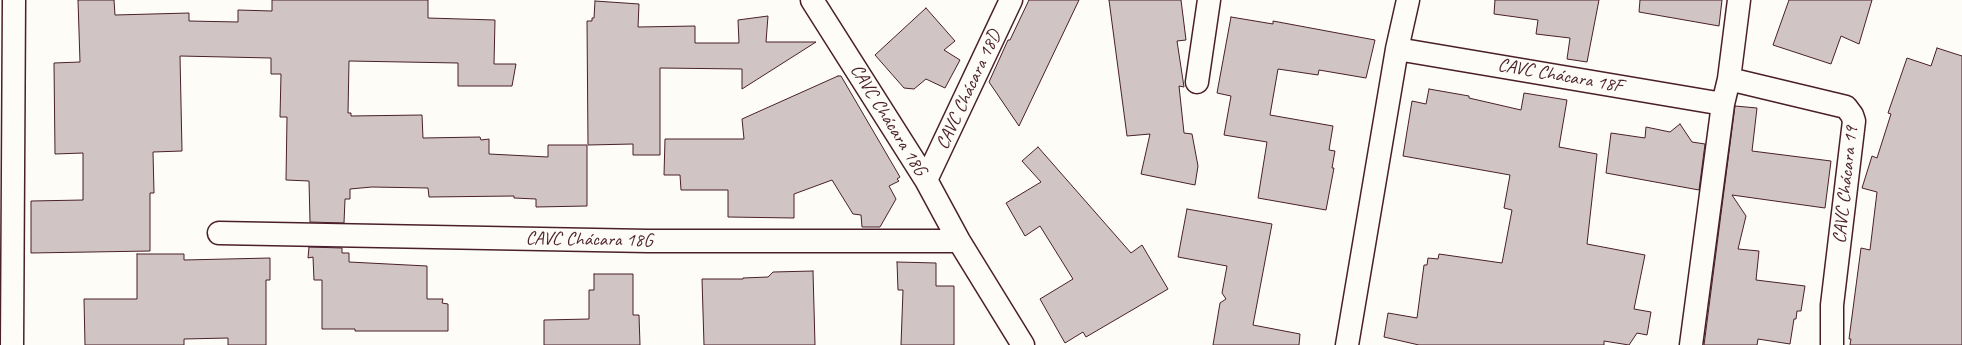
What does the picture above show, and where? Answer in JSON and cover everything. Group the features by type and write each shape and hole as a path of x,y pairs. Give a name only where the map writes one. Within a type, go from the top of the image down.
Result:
{"street":[{"path":"12,345 14,0"},
{"name":"CAVC Chácara 18G","path":"812,0 926,180 959,241 1023,345"},
{"name":"CAVC Chácara 18D","path":"926,180 1011,0"},
{"path":"1197,82 1208,0"},
{"path":"1347,345 1397,49 1408,0"},
{"path":"1691,345 1723,104 1730,80 1739,0"},
{"name":"CAVC Chácara 18F","path":"1397,49 1723,104"},
{"name":"CAVC Chácara 19","path":"1730,80 1846,107 1852,115 1854,121 1832,305 1832,345"},
{"name":"CAVC Chácara 18G","path":"219,233 648,241 959,241"}],"building":[{"path":"78,0 114,0 115,15 189,13 189,21 238,22 238,10 272,11 272,0 428,0 428,18 495,20 494,64 516,64 512,86 458,86 458,63 349,61 348,113 351,113 351,116 422,115 423,138 480,137 481,140 489,139 489,154 548,157 548,145 587,145 587,206 536,207 536,199 514,198 514,196 429,197 428,188 372,187 350,189 350,199 345,199 344,223 310,222 309,181 286,180 287,117 280,117 281,74 271,74 271,58 180,56 182,151 153,152 154,193 150,193 150,251 31,253 31,201 83,200 83,153 55,154 54,63 80,62"},
{"path":"1029,0 1079,0 1019,126 989,82 1008,40 1010,40"},
{"path":"1109,0 1181,0 1186,40 1177,41 1184,87 1179,86 1184,133 1192,134 1198,166 1195,185 1141,174 1150,134 1127,136"},
{"path":"1495,0 1599,0 1587,62 1567,59 1570,38 1536,34 1538,20 1494,14"},
{"path":"1640,0 1722,0 1719,26 1639,12"},
{"path":"1789,0 1872,0 1859,44 1841,36 1831,64 1773,45"},
{"path":"595,1 639,4 638,27 695,26 695,43 739,43 738,20 768,16 766,42 816,42 742,89 742,69 660,68 660,155 633,155 633,144 588,145 587,21 592,21 592,18 594,18"},
{"path":"926,8 955,41 944,50 960,60 945,88 926,79 914,89 904,88 875,55"},
{"path":"1231,17 1273,24 1273,21 1375,40 1366,78 1319,70 1318,75 1278,69 1270,115 1333,126 1329,150 1335,151 1332,168 1334,168 1326,210 1258,198 1267,142 1224,135 1231,96 1217,93"},
{"path":"1937,48 1962,56 1962,345 1850,345 1851,339 1849,339 1861,248 1870,250 1877,192 1862,188 1872,156 1877,158 1891,114 1888,113 1907,58 1931,66"},
{"path":"841,76 900,177 897,179 899,181 889,186 896,199 880,227 862,227 861,215 853,214 832,180 794,194 794,218 728,217 728,190 681,190 680,175 664,175 665,139 744,139 742,119"},
{"path":"1429,89 1469,96 1469,98 1521,110 1524,93 1567,100 1559,147 1597,154 1587,244 1645,255 1634,309 1651,312 1647,335 1637,333 1629,345 1604,341 1604,345 1419,345 1384,337 1388,313 1417,318 1424,265 1427,265 1428,258 1438,259 1439,254 1502,263 1512,210 1504,208 1510,175 1403,156 1412,101 1426,104"},
{"path":"1735,106 1757,108 1752,151 1831,161 1825,208 1732,195 1746,216 1738,249 1759,251 1756,280 1805,286 1801,311 1797,311 1796,319 1794,319 1790,344 1758,339 1757,345 1704,345"},
{"path":"1680,124 1692,142 1705,144 1699,190 1606,173 1611,133 1645,138 1646,127 1670,132"},
{"path":"1038,147 1131,253 1142,245 1168,289 1086,337 1083,332 1065,343 1040,299 1073,279 1040,226 1025,236 1006,203 1041,182 1022,161"},
{"path":"1187,209 1272,224 1253,325 1300,334 1299,345 1213,345 1220,303 1226,299 1222,293 1227,266 1178,257"},
{"path":"309,247 342,248 342,253 349,253 349,262 427,266 427,299 443,299 442,303 448,304 448,331 355,331 355,329 322,329 322,280 314,280 313,257 308,258"},
{"path":"137,254 184,254 184,260 270,258 270,280 266,280 266,345 228,345 228,338 184,339 184,345 85,345 84,299 137,299"},
{"path":"897,262 936,263 936,286 954,286 954,345 901,345 903,290 898,290"},
{"path":"813,271 815,345 704,345 702,279 743,279 768,277 773,272"},
{"path":"594,274 633,274 633,315 639,315 640,345 544,345 544,320 589,319 589,290 594,290"}]}
